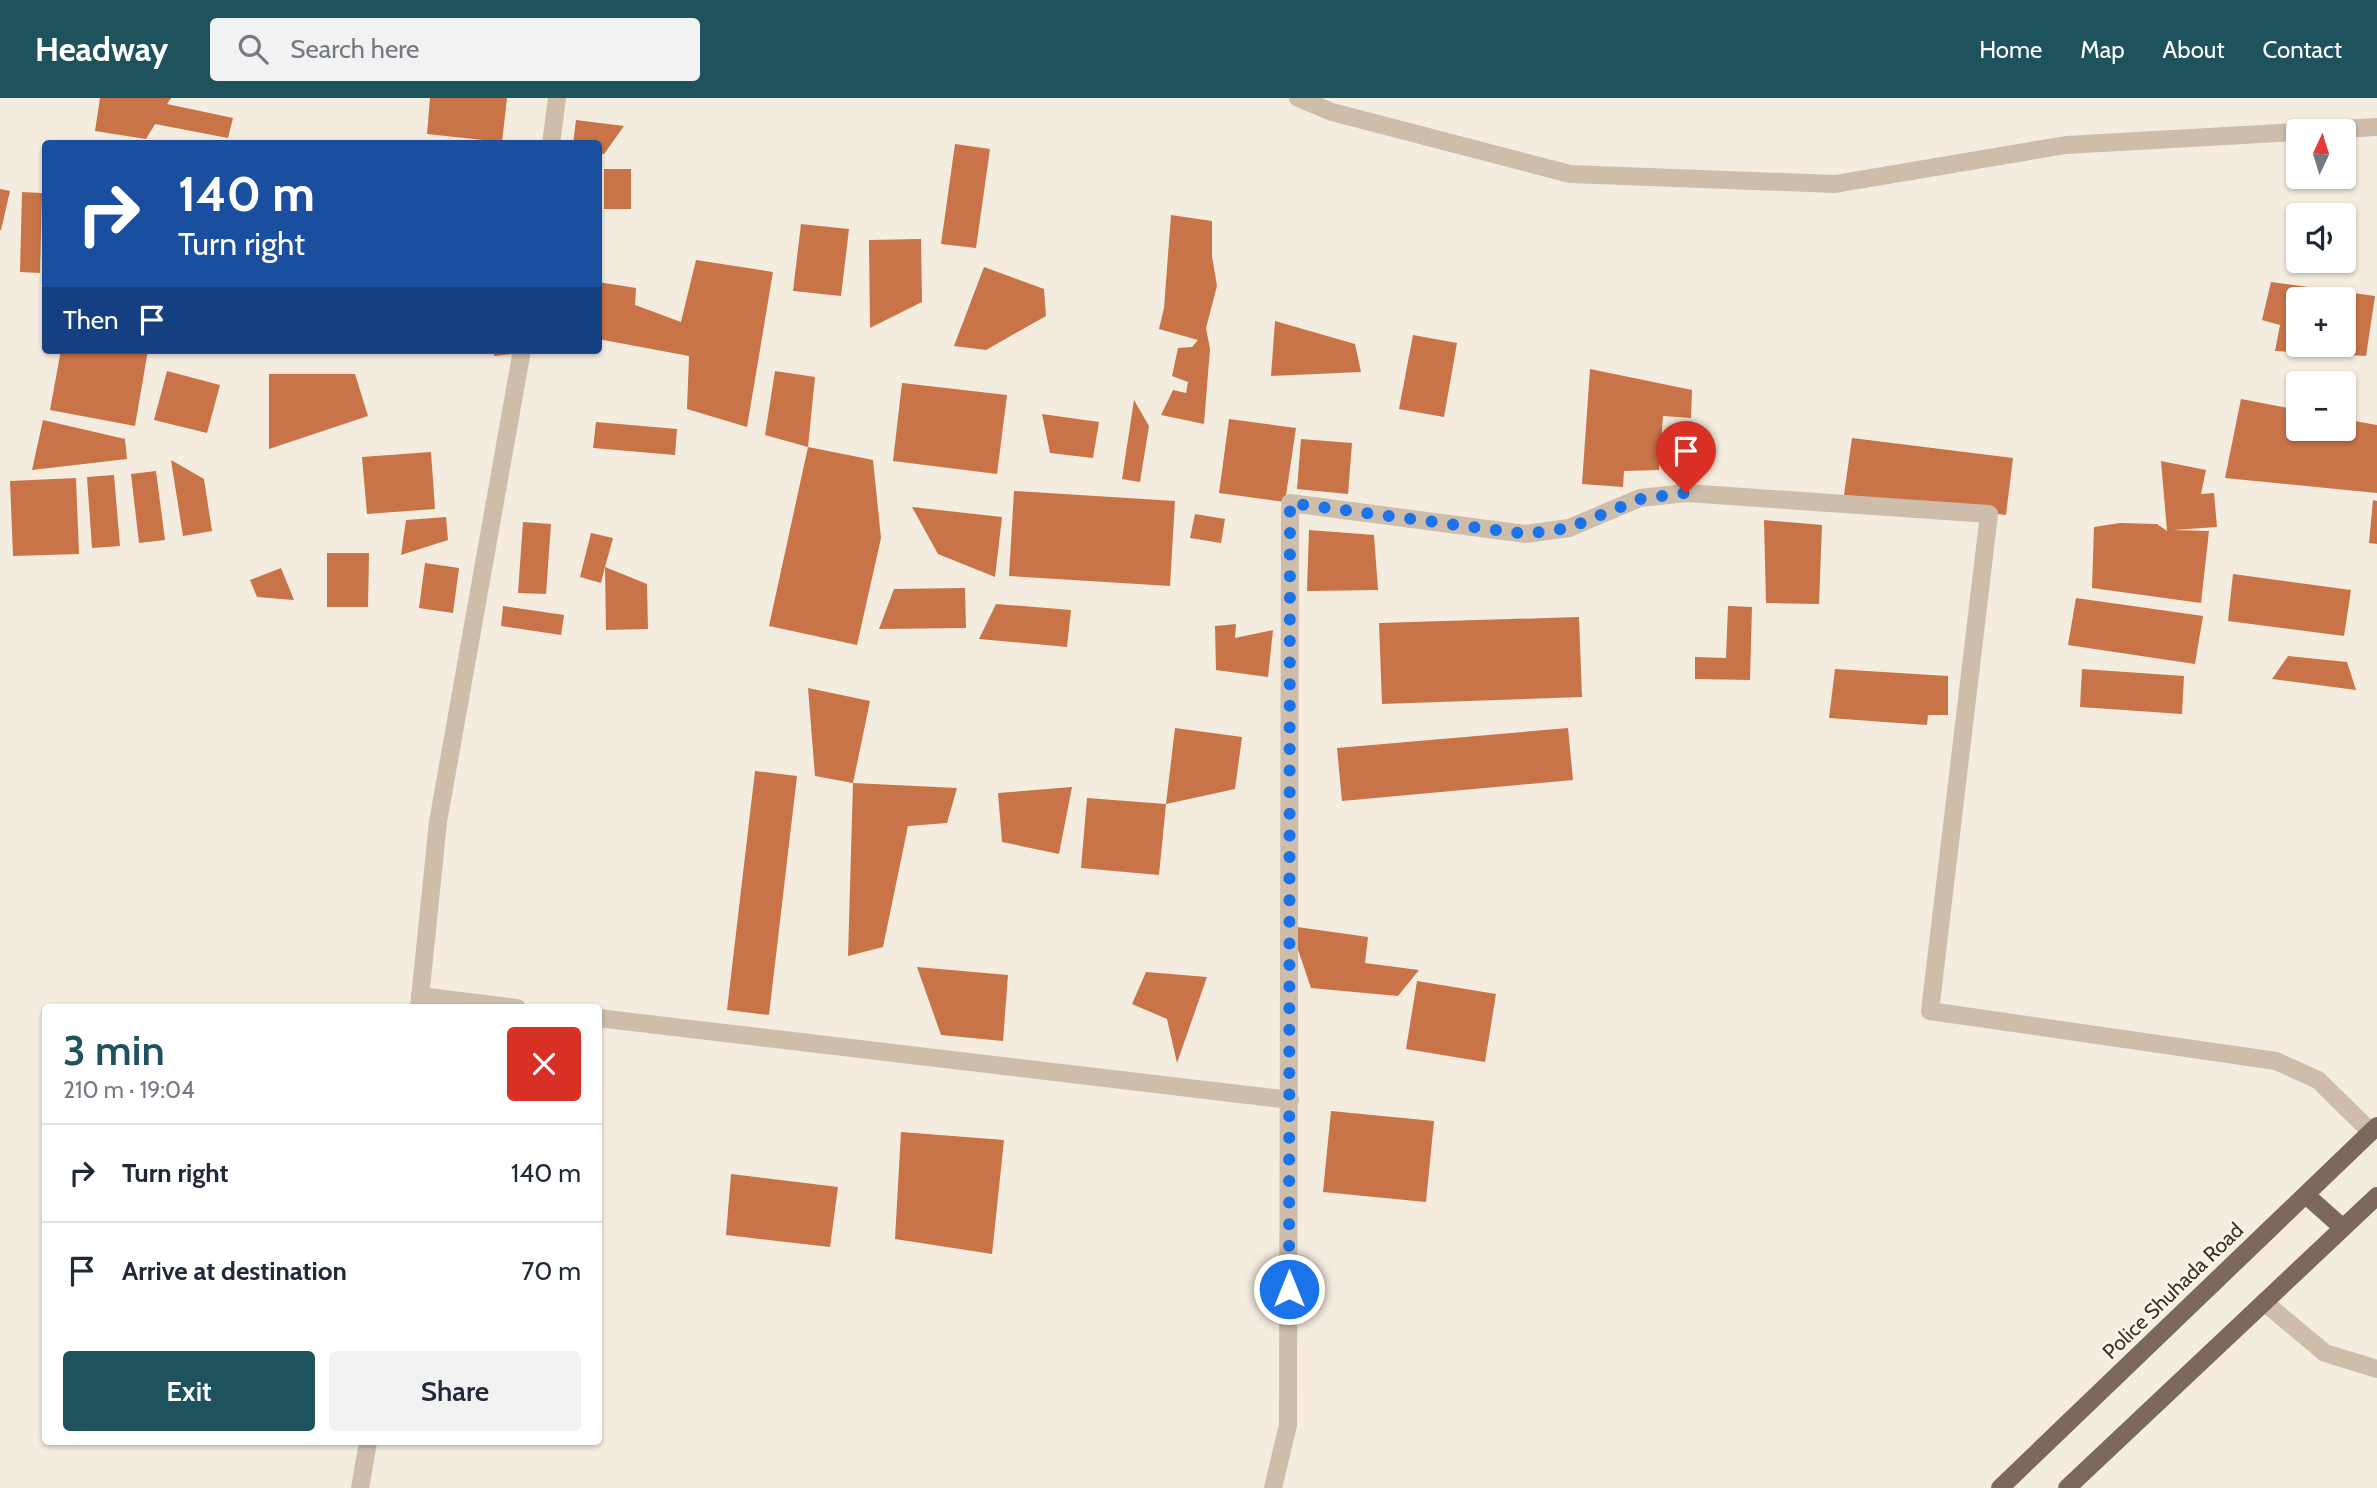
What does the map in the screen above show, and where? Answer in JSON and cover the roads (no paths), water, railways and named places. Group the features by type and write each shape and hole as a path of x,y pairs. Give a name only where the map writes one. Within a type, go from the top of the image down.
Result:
{"main road":[{"name":"Police Shuhada Road","path":"2000,1488 2374,1129"},
{"path":"2306,1195 2343,1228"},
{"path":"2067,1488 2377,1196"}],"street":[{"path":"552,140 557,98"},
{"path":"1298,98 1332,112 1570,174 1835,184 2066,145 2286,132"},
{"path":"2356,128 2377,127"},
{"path":"452,1004 419,1002 438,822 521,354"},
{"path":"1273,1488 1288,1425 1290,503 1526,534 1569,528 1640,499 1686,493 1989,514 1930,1012 2276,1061 2318,1080 2374,1129"},
{"path":"602,1018 1290,1100"},
{"path":"2264,1302 2325,1353 2377,1369"},
{"path":"360,1488 367,1445"}]}
